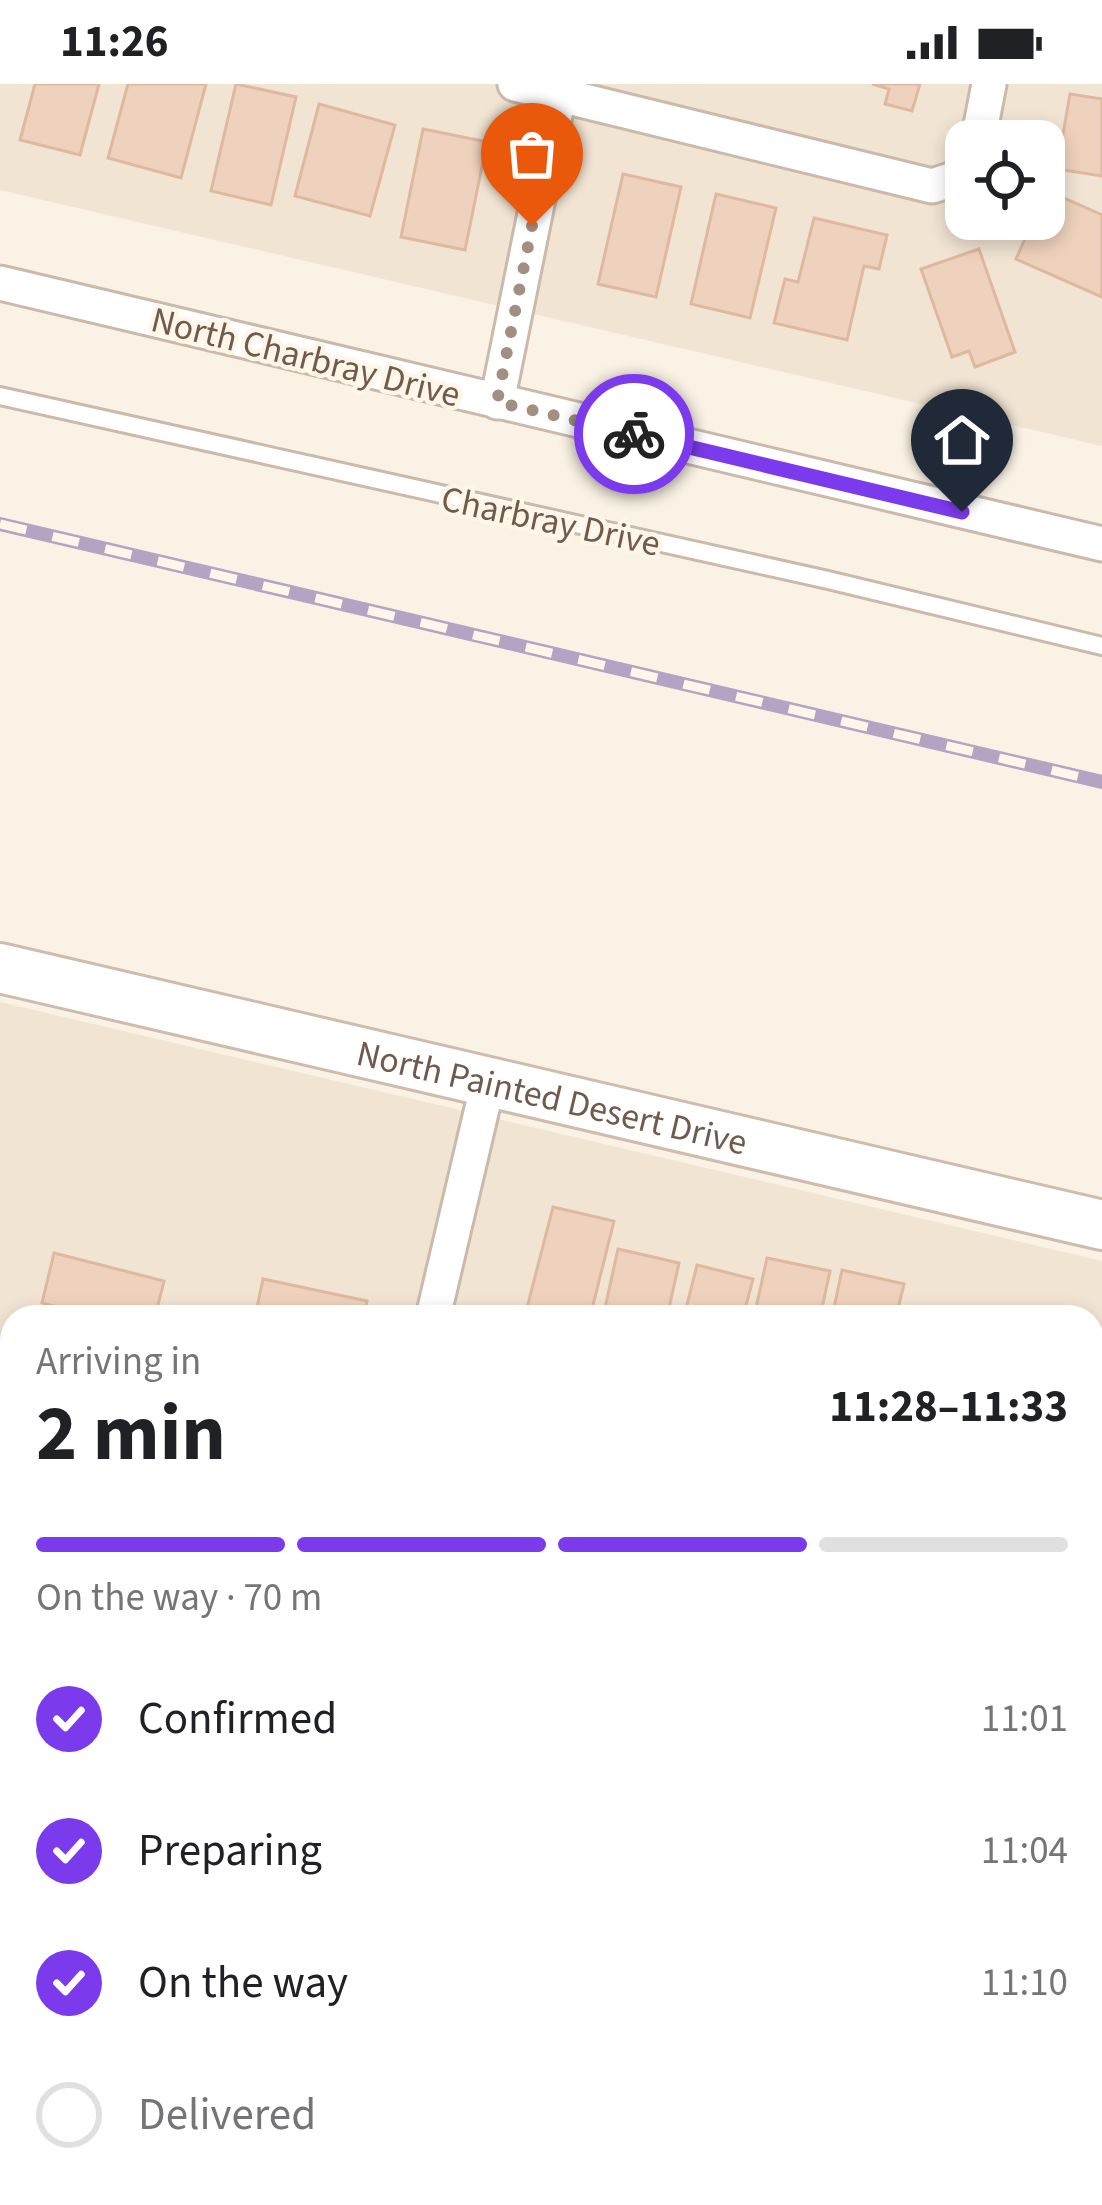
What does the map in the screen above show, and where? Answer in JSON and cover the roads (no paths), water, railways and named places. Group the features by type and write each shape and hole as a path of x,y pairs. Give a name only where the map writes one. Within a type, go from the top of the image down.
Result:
{"street":[{"path":"515,84 932,186 945,180"},
{"path":"982,120 989,84"},
{"path":"497,402 559,95"},
{"name":"North Charbray Drive","path":"0,283 1102,544"},
{"name":"North Painted Desert Drive","path":"0,968 1102,1225"},
{"path":"436,1305 488,1083"}],"lane":[{"name":"Charbray Drive","path":"0,396 828,580 1102,646"}],"railway":[{"path":"0,524 1102,782"}]}
